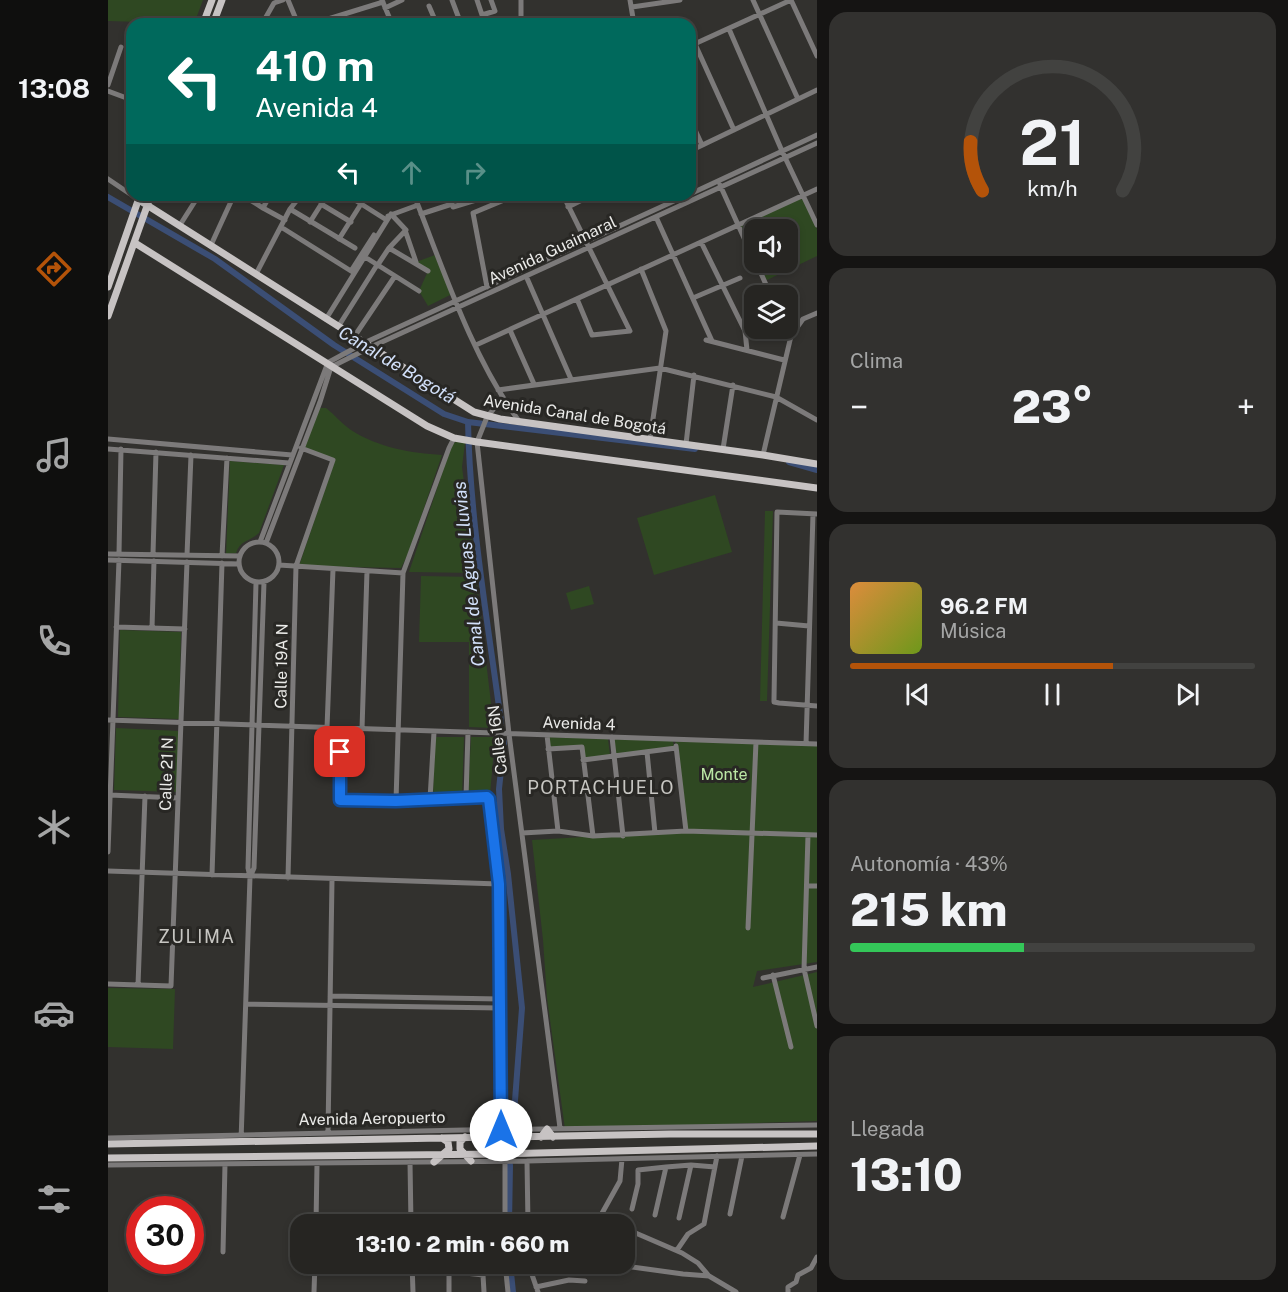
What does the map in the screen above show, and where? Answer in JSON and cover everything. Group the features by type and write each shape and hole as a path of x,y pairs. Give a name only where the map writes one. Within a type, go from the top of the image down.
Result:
{"main road":[{"path":"205,18 212,0"},
{"path":"215,18 222,0"},
{"path":"108,287 138,201"},
{"name":"Avenida Canal de Bogotá","path":"141,201 147,207 211,244 365,346 486,419 650,439 817,464"},
{"path":"108,316 149,201"},
{"path":"135,242 427,426 458,439 817,488"},
{"path":"670,1134 678,1126"},
{"path":"541,1137 547,1129 553,1137"},
{"name":"Avenida Aeropuerto","path":"108,1144 241,1138 817,1134"},
{"path":"465,1137 459,1146 471,1161"},
{"path":"434,1162 444,1155 449,1146 442,1138"},
{"path":"108,1158 189,1157 249,1160 817,1146"},
{"path":"179,1164 189,1157"}],"street":[{"path":"265,18 273,1 283,0"},
{"path":"288,0 296,18"},
{"path":"333,18 402,0"},
{"path":"452,0 459,18"},
{"path":"477,0 483,18"},
{"path":"482,15 495,11 491,0"},
{"path":"521,0 521,18"},
{"path":"633,18 631,3 680,0"},
{"path":"753,0 798,99"},
{"path":"696,43 759,15 779,3 791,0 817,56"},
{"path":"384,3 389,18"},
{"path":"429,6 434,18"},
{"path":"729,29 817,225"},
{"path":"108,85 121,46"},
{"path":"696,53 734,130"},
{"path":"696,148 817,90"},
{"path":"108,91 126,98"},
{"path":"696,132 702,145"},
{"name":"Avenida Guaimaral","path":"696,193 784,154 817,135"},
{"name":"Avenida Guaimaral","path":"784,154 817,143"},
{"name":"Avenida Canal de Bogotá","path":"108,179 126,191"},
{"path":"720,184 744,238"},
{"name":"Avenida Guaimaral","path":"696,193 720,184"},
{"path":"476,345 817,189"},
{"path":"180,225 195,201"},
{"path":"211,244 231,201"},
{"path":"252,201 285,220"},
{"path":"263,208 267,201"},
{"path":"256,274 290,209 297,201"},
{"path":"310,222 323,201"},
{"path":"356,201 385,219"},
{"path":"416,201 476,345 502,399 519,422"},
{"path":"451,201 453,207 466,201"},
{"path":"475,201 474,213 487,287"},
{"path":"474,213 502,201"},
{"path":"566,201 630,331 592,335 577,299"},
{"path":"568,207 580,201"},
{"name":"Avenida Guaimaral","path":"331,365 365,346 526,276 677,201"},
{"name":"Avenida Guaimaral","path":"458,304 487,287 656,217 679,201"},
{"path":"321,204 351,222"},
{"path":"339,239 361,204"},
{"path":"421,214 452,204"},
{"path":"326,319 385,219 418,205"},
{"path":"290,209 355,248"},
{"path":"394,214 406,230 416,262"},
{"path":"352,272 394,214"},
{"path":"656,217 693,298 709,340 784,360"},
{"path":"282,227 352,272"},
{"path":"338,327 389,248 406,230"},
{"path":"701,242 745,331 747,350"},
{"path":"389,248 428,271"},
{"path":"365,257 419,291"},
{"path":"641,269 666,331 650,439"},
{"path":"354,337 395,276"},
{"path":"526,276 571,379"},
{"path":"693,298 740,278"},
{"path":"798,326 803,319 817,313"},
{"path":"510,330 534,384"},
{"path":"764,455 789,339"},
{"path":"263,543 320,402 331,365"},
{"path":"263,543 292,455 331,365"},
{"path":"498,390 660,368 776,397 817,420"},
{"path":"686,444 694,375"},
{"path":"723,449 733,385"},
{"path":"486,419 502,399"},
{"name":"Calle 16N","path":"486,419 476,440 509,734 561,1128"},
{"path":"108,439 292,455"},
{"path":"396,801 403,573 449,448 458,439"},
{"path":"108,448 289,463"},
{"name":"Calle 19A N","path":"288,878 296,566 333,460 302,448"},
{"path":"108,852 110,720 119,557 121,450"},
{"path":"152,628 156,452"},
{"path":"187,555 191,455"},
{"path":"222,556 227,458"},
{"path":"806,744 806,706 809,626 814,597 815,514 777,512 774,702 806,706 817,706"},
{"path":"263,543 277,552 279,565 274,576 264,582 256,583 244,576 239,564 240,556 248,546 263,543"},
{"path":"108,554 119,557 239,564"},
{"path":"153,558 187,555 240,556"},
{"path":"108,560 119,557"},
{"name":"Calle 21 N","path":"138,985 171,986 187,562"},
{"path":"212,875 222,563"},
{"path":"279,565 403,573"},
{"path":"327,728 333,569"},
{"path":"362,729 367,571"},
{"path":"250,877 254,868 264,582"},
{"path":"241,1138 250,877 248,868 256,583"},
{"path":"776,623 809,626"},
{"path":"116,627 184,629"},
{"path":"809,644 817,645"},
{"name":"Avenida 4","path":"110,720 817,744"},
{"path":"340,729 340,800 396,801 487,797 490,801 499,884 501,1130"},
{"path":"430,799 434,732"},
{"path":"465,798 468,732"},
{"path":"547,735 558,831"},
{"path":"612,737 623,836"},
{"path":"675,740 686,831"},
{"path":"748,928 756,742"},
{"path":"548,749 582,747 593,837"},
{"path":"584,760 676,748"},
{"path":"647,752 656,833"},
{"path":"110,795 178,798"},
{"path":"108,984 138,985 145,796"},
{"path":"522,833 558,831 593,837 686,831 817,835"},
{"path":"808,835 804,969 817,1026"},
{"path":"108,872 499,884"},
{"path":"328,1132 332,880"},
{"path":"807,886 817,886"},
{"path":"763,978 817,967"},
{"path":"773,975 791,1047"},
{"path":"330,996 500,999"},
{"path":"246,1004 500,1008"},
{"name":"Avenida Aeropuerto","path":"241,1138 328,1132 817,1125"},
{"name":"Avenida Aeropuerto","path":"108,1138 185,1139"},
{"path":"730,1214 742,1155"},
{"path":"783,1217 800,1155"},
{"path":"108,1165 225,1164 249,1160 317,1164 817,1155"},
{"path":"677,1250 688,1234 704,1224 717,1156"},
{"path":"602,1214 620,1181 622,1159"},
{"path":"505,1161 505,1214"},
{"path":"527,1161 528,1214"},
{"path":"410,1162 411,1214"},
{"path":"223,1252 225,1164"},
{"path":"316,1214 317,1164"},
{"path":"632,1209 638,1184 638,1170 691,1166 715,1167"},
{"path":"679,1218 691,1166"},
{"path":"655,1215 666,1167"},
{"path":"635,1233 677,1250 698,1263 709,1276 736,1292"},
{"path":"788,1292 788,1287 796,1282 798,1275 811,1268 817,1257"},
{"path":"635,1267 709,1276"},
{"path":"314,1292 315,1274"},
{"path":"412,1274 413,1292"},
{"path":"449,1274 449,1292"},
{"path":"474,1274 483,1275 484,1292"},
{"path":"507,1274 508,1292"},
{"path":"532,1274 537,1289 569,1280 585,1281"}],"green space":[{"path":"108,0 203,0 196,18 126,18 126,22 108,21"},
{"path":"801,195 817,229 817,256 798,265 798,219 752,219"},
{"path":"435,255 452,294 428,306 419,291 428,271 416,262"},
{"path":"763,273 782,273 767,280"},
{"path":"326,408 351,430 373,441 407,451 442,455 409,552 401,568 299,566 335,460 304,447 317,409"},
{"path":"457,442 465,443 462,467 476,573 409,572 451,447"},
{"path":"230,461 284,465 259,533 243,543 236,553 226,554"},
{"path":"715,495 732,552 654,575 637,518"},
{"path":"765,511 773,511 767,701 760,701"},
{"path":"421,576 476,577 494,728 469,727 469,642 419,642"},
{"path":"589,586 594,604 571,610 566,593"},
{"path":"120,630 181,632 179,719 118,717"},
{"path":"116,728 179,731 177,792 114,790"},
{"path":"435,737 464,737 462,797 433,796"},
{"path":"471,737 495,737 490,795 468,796"},
{"path":"547,737 608,739 610,755 582,759 580,746 548,747"},
{"path":"612,739 673,741 674,747 614,755"},
{"name":"Monte","path":"675,739 817,744 817,962 757,971 753,987 817,972 817,1121 565,1129 547,998 532,840 686,831"},
{"path":"108,988 175,989 173,1049 108,1047"}],"waterway":[{"name":"Canal de Bogotá","path":"108,197 215,259 334,345 444,414 468,422 695,449"},
{"name":"Canal de Aguas Lluvias","path":"468,422 476,535 501,722"},
{"name":"Canal de Bogotá","path":"789,462 817,470"},
{"name":"Canal de Aguas Lluvias","path":"504,742 499,789 501,829 522,1008 513,1127"},
{"name":"Canal de Aguas Lluvias","path":"511,1149 512,1140"},
{"name":"Canal de Aguas Lluvias","path":"509,1214 510,1165"},
{"name":"Canal de Aguas Lluvias","path":"511,1274 513,1292"}],"district":[{"name":"PORTACHUELO","path":"601,788"},
{"name":"ZULIMA","path":"197,937"}],"route":[{"path":"340,752 340,800 396,801 487,797 490,801 499,884 501,1130"}]}
